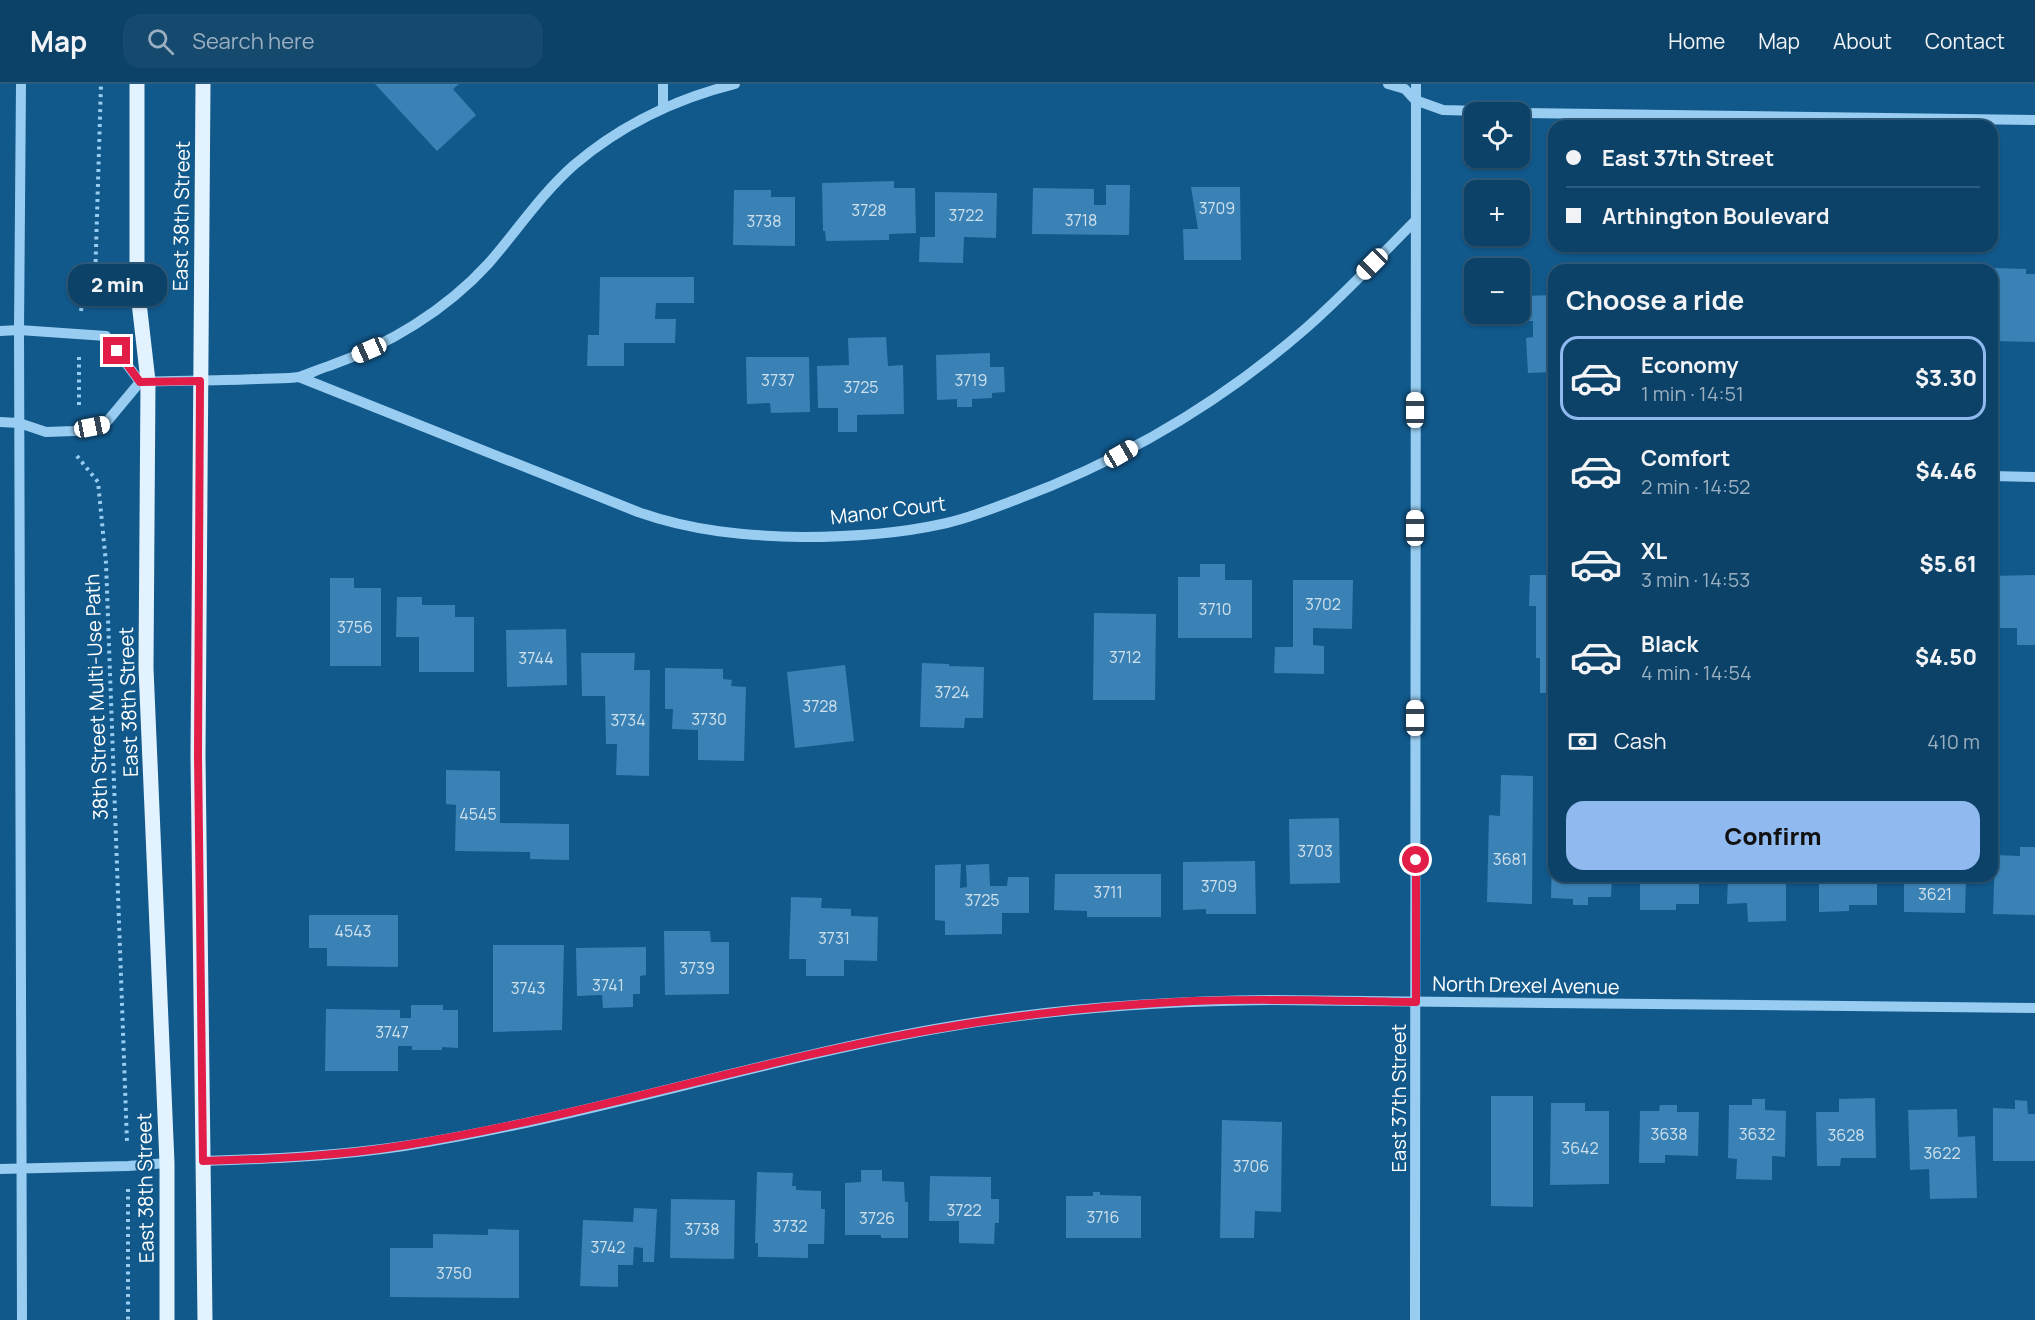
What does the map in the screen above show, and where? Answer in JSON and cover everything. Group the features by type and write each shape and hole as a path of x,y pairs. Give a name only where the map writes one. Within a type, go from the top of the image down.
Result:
{"main road":[{"name":"East 38th Street","path":"137,84 137,285 144,381 146,669 167,1163 167,1320"},
{"name":"East 38th Street","path":"203,84 198,756 205,1320"}],"street":[{"path":"21,84 19,423 22,1320"},
{"path":"663,84 663,108"},
{"path":"0,422 19,423 46,432 79,430 105,424 144,381 298,377 362,354 423,320 462,288 488,264 552,186 574,164 615,134 663,108 696,94 735,84"},
{"path":"1388,84 1405,89 1415,100 1449,111 1464,111"},
{"name":"East 37th Street","path":"1415,1320 1416,84"},
{"path":"1530,112 2035,120"},
{"name":"Manor Court","path":"298,377 638,512 684,527 742,535 818,537 871,534 927,527 994,508 1052,486 1121,454 1181,420 1238,382 1306,328 1415,221"},
{"path":"0,331 19,330 106,336 144,381"},
{"path":"1998,476 2035,477"},
{"name":"North Drexel Avenue","path":"203,1161 318,1156 403,1146 470,1134 857,1044 1011,1017 1103,1007 1195,1001 2035,1008"},
{"path":"0,1169 167,1163"}],"path":[{"name":"38th Street Multi-Use Path","path":"101,84 95,281 82,304 78,334 77,457 98,482 106,563 128,1166 128,1320"}],"building":[{"path":"375,84 459,84 453,89 476,115 437,151"},
{"path":"894,181 894,188 915,188 916,233 889,234 889,240 826,241 825,231 823,231 822,183"},
{"path":"1106,185 1130,185 1129,235 1032,234 1033,188 1094,189 1094,205 1106,205"},
{"path":"1191,187 1240,187 1241,260 1184,260 1183,229 1198,229"},
{"path":"734,190 771,190 771,197 795,197 795,246 733,245"},
{"path":"935,192 997,193 996,238 964,237 963,263 919,262 920,237 935,237"},
{"path":"1998,268 2026,269 2026,274 2035,274 2035,342 1998,341"},
{"path":"600,277 694,277 694,303 656,303 655,319 676,319 675,343 624,343 624,366 587,366 588,335 599,335"},
{"path":"1548,295 1548,372 1528,373 1526,338 1533,337 1533,321 1530,321 1530,296"},
{"path":"886,337 888,366 903,365 904,414 857,415 857,432 838,432 838,408 818,408 817,366 849,365 848,338"},
{"path":"990,353 990,367 1004,367 1005,392 992,393 992,398 972,399 972,407 957,407 957,399 937,400 936,355"},
{"path":"746,357 809,357 810,412 771,413 770,403 747,404"},
{"path":"1200,564 1225,564 1225,580 1252,580 1252,638 1178,638 1178,577 1200,577"},
{"path":"1530,575 1548,575 1548,693 1540,693 1540,658 1536,658 1536,606 1529,606"},
{"path":"2035,575 2035,645 2017,645 2017,628 1998,628 1998,576"},
{"path":"330,578 354,578 354,588 381,588 381,666 330,666"},
{"path":"1293,580 1353,580 1352,629 1313,628 1313,645 1324,646 1324,674 1274,673 1275,647 1293,647"},
{"path":"397,597 422,597 422,605 455,605 455,617 474,617 474,672 419,672 419,637 396,637"},
{"path":"1094,613 1156,614 1155,700 1093,700"},
{"path":"566,629 567,685 507,687 506,630"},
{"path":"581,653 635,653 634,670 650,670 649,776 616,775 617,744 606,744 605,696 582,696"},
{"path":"922,663 984,667 983,718 965,718 964,728 920,727"},
{"path":"845,665 854,741 795,748 787,672"},
{"path":"665,668 723,669 723,679 732,680 731,686 746,687 744,761 698,760 698,730 672,729 673,709 665,709"},
{"path":"446,770 500,771 500,823 569,824 569,860 530,859 530,852 455,851 456,805 446,804"},
{"path":"1501,775 1533,776 1532,904 1487,902 1489,815 1500,816"},
{"path":"1339,818 1340,883 1290,884 1289,819"},
{"path":"2020,847 2035,847 2035,915 1993,914 1994,882 1998,882 1998,855 2020,856"},
{"path":"1255,861 1256,914 1206,914 1206,909 1183,910 1183,862"},
{"path":"961,864 960,888 967,887 966,865 989,864 990,886 1007,886 1008,877 1029,877 1029,913 1002,913 1002,934 945,935 945,921 935,920 935,865"},
{"path":"1055,874 1161,874 1161,917 1087,917 1087,911 1054,910"},
{"path":"1551,882 1612,882 1611,897 1588,897 1588,905 1573,905 1573,899 1551,898"},
{"path":"1640,882 1699,882 1699,904 1676,904 1676,910 1640,910"},
{"path":"1728,882 1786,882 1786,921 1748,922 1747,903 1727,904"},
{"path":"1819,882 1877,882 1877,905 1849,905 1849,911 1819,912"},
{"path":"1904,882 1966,882 1965,913 1904,912"},
{"path":"791,897 822,898 821,908 851,909 851,916 878,917 877,961 844,960 844,976 806,976 806,959 789,959"},
{"path":"309,915 398,915 398,967 327,966 327,948 309,948"},
{"path":"664,931 710,931 711,942 729,942 729,994 665,995"},
{"path":"493,945 564,945 562,1030 493,1032"},
{"path":"646,947 646,975 640,976 640,994 633,994 633,1007 603,1008 602,995 577,996 576,948"},
{"path":"411,1005 443,1005 443,1010 458,1010 458,1048 412,1050 412,1046 398,1046 398,1071 325,1071 326,1009 400,1010 400,1018 411,1018"},
{"path":"1491,1096 1533,1096 1533,1207 1491,1206"},
{"path":"1875,1098 1876,1158 1841,1158 1840,1166 1817,1166 1816,1112 1839,1112 1839,1099"},
{"path":"1752,1099 1765,1099 1765,1110 1786,1111 1785,1157 1772,1156 1772,1180 1736,1179 1737,1159 1728,1158 1729,1105 1752,1105"},
{"path":"2015,1100 2027,1101 2028,1114 2035,1114 2035,1161 1993,1161 1993,1108 2015,1109"},
{"path":"1551,1103 1585,1103 1585,1111 1609,1111 1609,1184 1550,1185"},
{"path":"1660,1105 1677,1105 1677,1112 1699,1112 1698,1156 1665,1155 1665,1163 1639,1163 1640,1111 1659,1111"},
{"path":"1957,1109 1958,1137 1975,1136 1977,1198 1930,1199 1929,1169 1910,1170 1908,1110"},
{"path":"1222,1120 1282,1122 1281,1212 1255,1211 1254,1238 1220,1238"},
{"path":"861,1170 882,1170 882,1181 904,1182 905,1202 908,1202 908,1238 845,1235 845,1183 861,1182"},
{"path":"757,1172 793,1173 792,1186 796,1186 796,1190 821,1191 821,1209 825,1209 824,1244 808,1244 808,1258 758,1257 758,1243 755,1243"},
{"path":"930,1176 991,1177 991,1199 999,1199 999,1223 995,1223 994,1244 959,1243 959,1221 929,1221"},
{"path":"1093,1192 1100,1192 1100,1195 1141,1196 1141,1238 1066,1238 1066,1196 1093,1196"},
{"path":"671,1199 735,1200 734,1259 670,1258"},
{"path":"634,1208 657,1209 654,1262 643,1262 643,1248 634,1247 633,1265 618,1265 618,1287 580,1286 583,1220 633,1222"},
{"path":"488,1229 519,1230 519,1298 390,1297 390,1248 433,1248 433,1234 488,1235"}],"route":[{"path":"117,351 140,382 200,381 198,756 203,1161 318,1156 403,1146 503,1127 857,1044 1011,1017 1103,1007 1195,1001 1416,1002 1416,860"}]}
